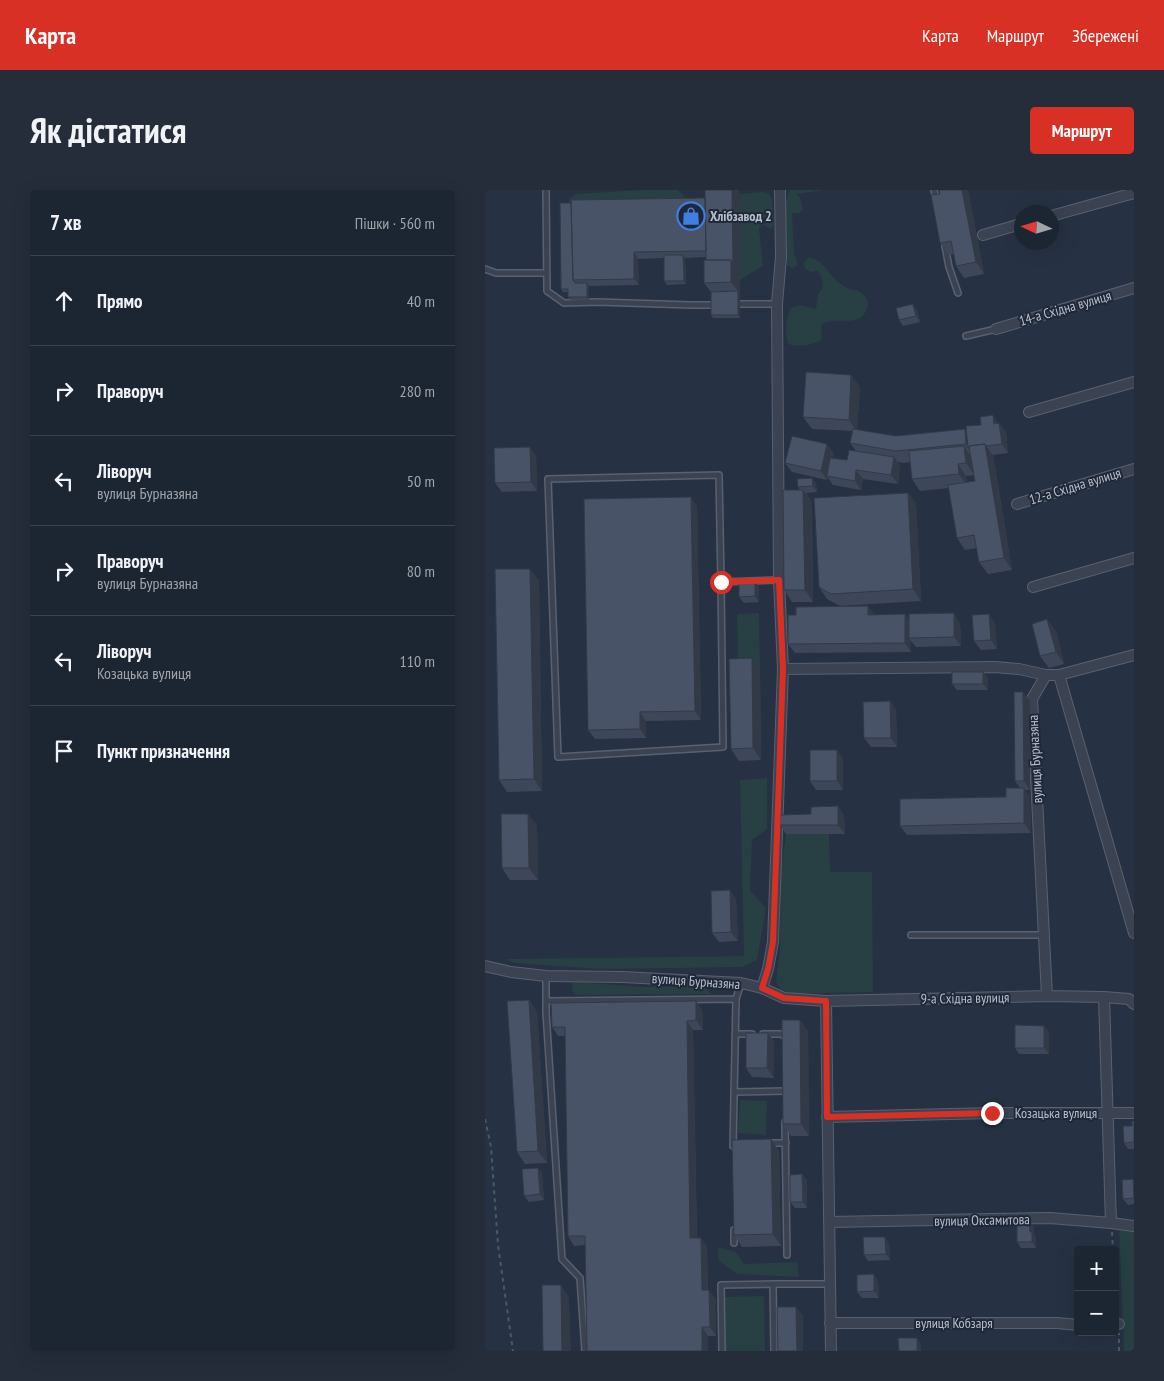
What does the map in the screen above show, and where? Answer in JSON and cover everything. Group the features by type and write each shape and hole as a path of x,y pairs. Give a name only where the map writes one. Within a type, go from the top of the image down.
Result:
{"street":[{"path":"762,988 773,942 783,669 779,580 777,304 781,257 780,190"},
{"path":"1059,214 1134,193"},
{"path":"983,234 1014,226"},
{"name":"14-а Східна вулиця","path":"996,329 1134,288"},
{"path":"1029,412 1134,382"},
{"name":"12-а Східна вулиця","path":"1017,504 1134,468"},
{"path":"1033,587 1134,558"},
{"path":"783,669 995,667 1059,676 1134,655"},
{"name":"вулиця Бурназяна","path":"1047,675 1032,698 1047,996"},
{"path":"1059,676 1134,932"},
{"name":"вулиця Бурназяна","path":"485,966 511,972 547,976 641,978 741,984 762,988 784,998 826,1001"},
{"name":"9-а Східна вулиця","path":"826,1001 1047,996 1104,997 1132,1000"},
{"path":"1104,997 1111,1223"},
{"path":"826,1001 831,1351"},
{"name":"Козацька вулиця","path":"827,1117 1134,1112"},
{"name":"вулиця Оксамитова","path":"829,1222 1051,1218 1134,1226"},
{"name":"вулиця Кобзаря","path":"830,1323 1057,1323 1074,1325"}],"lane":[{"path":"547,190 547,291 563,303 719,304"},
{"path":"934,190 938,209"},
{"path":"943,238 949,267 958,293"},
{"path":"485,269 496,273 547,273"},
{"path":"729,304 777,304"},
{"path":"966,336 996,329"},
{"path":"719,475 721,582 723,747 558,757 548,479 719,475"},
{"path":"721,582 779,580"},
{"path":"911,935 1044,935"},
{"path":"547,976 546,1012 562,1259 580,1278 585,1351"},
{"path":"733,1154 736,999 741,984"},
{"path":"546,1001 736,999"},
{"path":"735,1034 784,1034 784,1043"},
{"path":"785,1081 785,1100"},
{"path":"734,1092 785,1091"},
{"path":"785,1117 787,1255"},
{"path":"759,1144 785,1143"},
{"path":"733,1144 742,1144"},
{"path":"734,1223 734,1243"},
{"path":"773,1284 774,1351"},
{"path":"722,1351 721,1285 829,1284"}],"path":[{"path":"485,1119 491,1147 498,1245 513,1351"},
{"path":"1111,1223 1113,1246"}],"green space":[{"path":"677,190 684,195 687,204 567,206 570,198 576,194"},
{"path":"789,190 824,190 797,194 803,210 799,213 792,213 794,253 798,264 793,269 787,265 786,203"},
{"path":"763,192 769,194 772,200 774,225 771,229 763,225 759,228 763,266 740,280 739,194"},
{"path":"809,257 819,262 842,285 862,293 868,301 868,305 865,313 856,320 831,321 821,325 822,340 797,346 788,344 786,330 791,308 799,305 816,309 818,294 823,287 818,271 811,272 805,269 804,263"},
{"path":"759,613 760,670 738,671 737,614"},
{"path":"767,778 767,829 752,840 750,890 766,908 757,960 742,967 600,969 514,963 505,959 744,956 740,780"},
{"path":"786,834 829,834 830,872 872,872 873,992 789,994 781,989 776,982 780,948 781,870"},
{"path":"573,982 644,987 703,986 712,994 579,995 574,994 572,989"},
{"path":"740,1100 767,1101 766,1135 738,1133"},
{"path":"1119,1226 1134,1229 1134,1351 1124,1351"},
{"path":"718,1247 736,1252 744,1264 797,1262 799,1277 737,1274 719,1261"},
{"path":"764,1296 765,1351 724,1351 723,1297"}],"building":[{"path":"705,190 732,190 733,263 731,260 706,260"},
{"path":"939,190 962,190 976,262 956,266 951,241 940,243 931,195 940,194"},
{"path":"705,198 706,251 634,252 634,279 573,280 571,200"},
{"path":"560,203 571,203 573,280 575,283 587,283 587,297 568,297 568,289 561,289"},
{"path":"664,255 683,255 684,281 664,281"},
{"path":"704,260 731,260 731,282 704,283"},
{"path":"738,291 738,315 711,315 711,292"},
{"path":"913,304 916,316 899,320 896,308"},
{"path":"806,372 851,375 849,420 803,417"},
{"path":"993,415 994,424 999,423 1002,444 986,446 985,444 969,446 968,448 966,426 981,425 980,417"},
{"path":"853,429 896,436 965,429 966,444 896,451 850,443"},
{"path":"792,436 827,444 821,471 785,463"},
{"path":"985,444 1004,558 979,562 974,535 957,538 948,485 975,481 969,446"},
{"path":"964,446 966,463 958,464 959,474 912,479 909,451"},
{"path":"530,447 531,482 495,483 494,448"},
{"path":"849,450 894,457 891,475 856,470 855,481 827,476 830,458 847,460"},
{"path":"812,478 813,486 798,487 797,479"},
{"path":"783,490 803,490 805,590 784,590"},
{"path":"908,493 913,589 831,594 819,587 814,498"},
{"path":"691,497 695,711 640,712 640,729 588,730 584,499"},
{"path":"495,569 530,569 534,779 499,780"},
{"path":"739,582 755,582 755,596 739,597"},
{"path":"868,606 868,615 905,614 905,643 788,644 788,615 796,615 796,607"},
{"path":"954,613 954,637 909,638 909,614"},
{"path":"989,614 991,640 974,641 972,615"},
{"path":"1047,619 1056,652 1040,656 1032,624"},
{"path":"752,658 753,748 731,749 729,659"},
{"path":"952,672 983,672 983,684 952,684"},
{"path":"1014,692 1023,692 1024,781 1015,781"},
{"path":"890,701 891,738 864,738 863,702"},
{"path":"810,750 837,750 837,781 810,781"},
{"path":"1006,788 1024,788 1024,823 900,826 900,799 1006,797"},
{"path":"838,806 838,825 780,825 780,815 811,814 811,807"},
{"path":"501,814 528,814 529,868 502,868"},
{"path":"730,890 731,932 712,933 711,891"},
{"path":"529,1000 538,1151 517,1152 507,1001"},
{"path":"696,1001 696,1020 687,1021 690,1238 701,1238 702,1290 709,1290 710,1327 702,1327 702,1351 587,1351 585,1236 568,1236 565,1027 552,1027 551,1003"},
{"path":"782,1020 800,1020 801,1124 783,1124"},
{"path":"1015,1025 1044,1026 1044,1048 1015,1048"},
{"path":"746,1033 768,1033 767,1068 746,1068"},
{"path":"1132,1121 1134,1121 1134,1142 1124,1143 1123,1126 1132,1126"},
{"path":"771,1139 773,1234 734,1235 732,1140"},
{"path":"538,1168 540,1194 524,1196 522,1169"},
{"path":"802,1174 803,1202 790,1202 790,1175"},
{"path":"1133,1179 1134,1198 1123,1199 1122,1180"},
{"path":"1017,1221 1029,1221 1032,1242 1017,1242"},
{"path":"863,1237 885,1237 886,1254 864,1255"},
{"path":"874,1274 874,1291 857,1292 857,1275"},
{"path":"542,1285 561,1285 562,1351 543,1351"},
{"path":"777,1307 796,1307 797,1351 778,1351"},
{"path":"898,1338 917,1338 917,1351 899,1351"}],"place":[{"name":"Хлібзавод 2","path":"691,216"}],"route":[{"path":"721,582 779,580 783,669 773,942 771,957 762,988 784,998 826,1001 827,1117 992,1113"}]}
